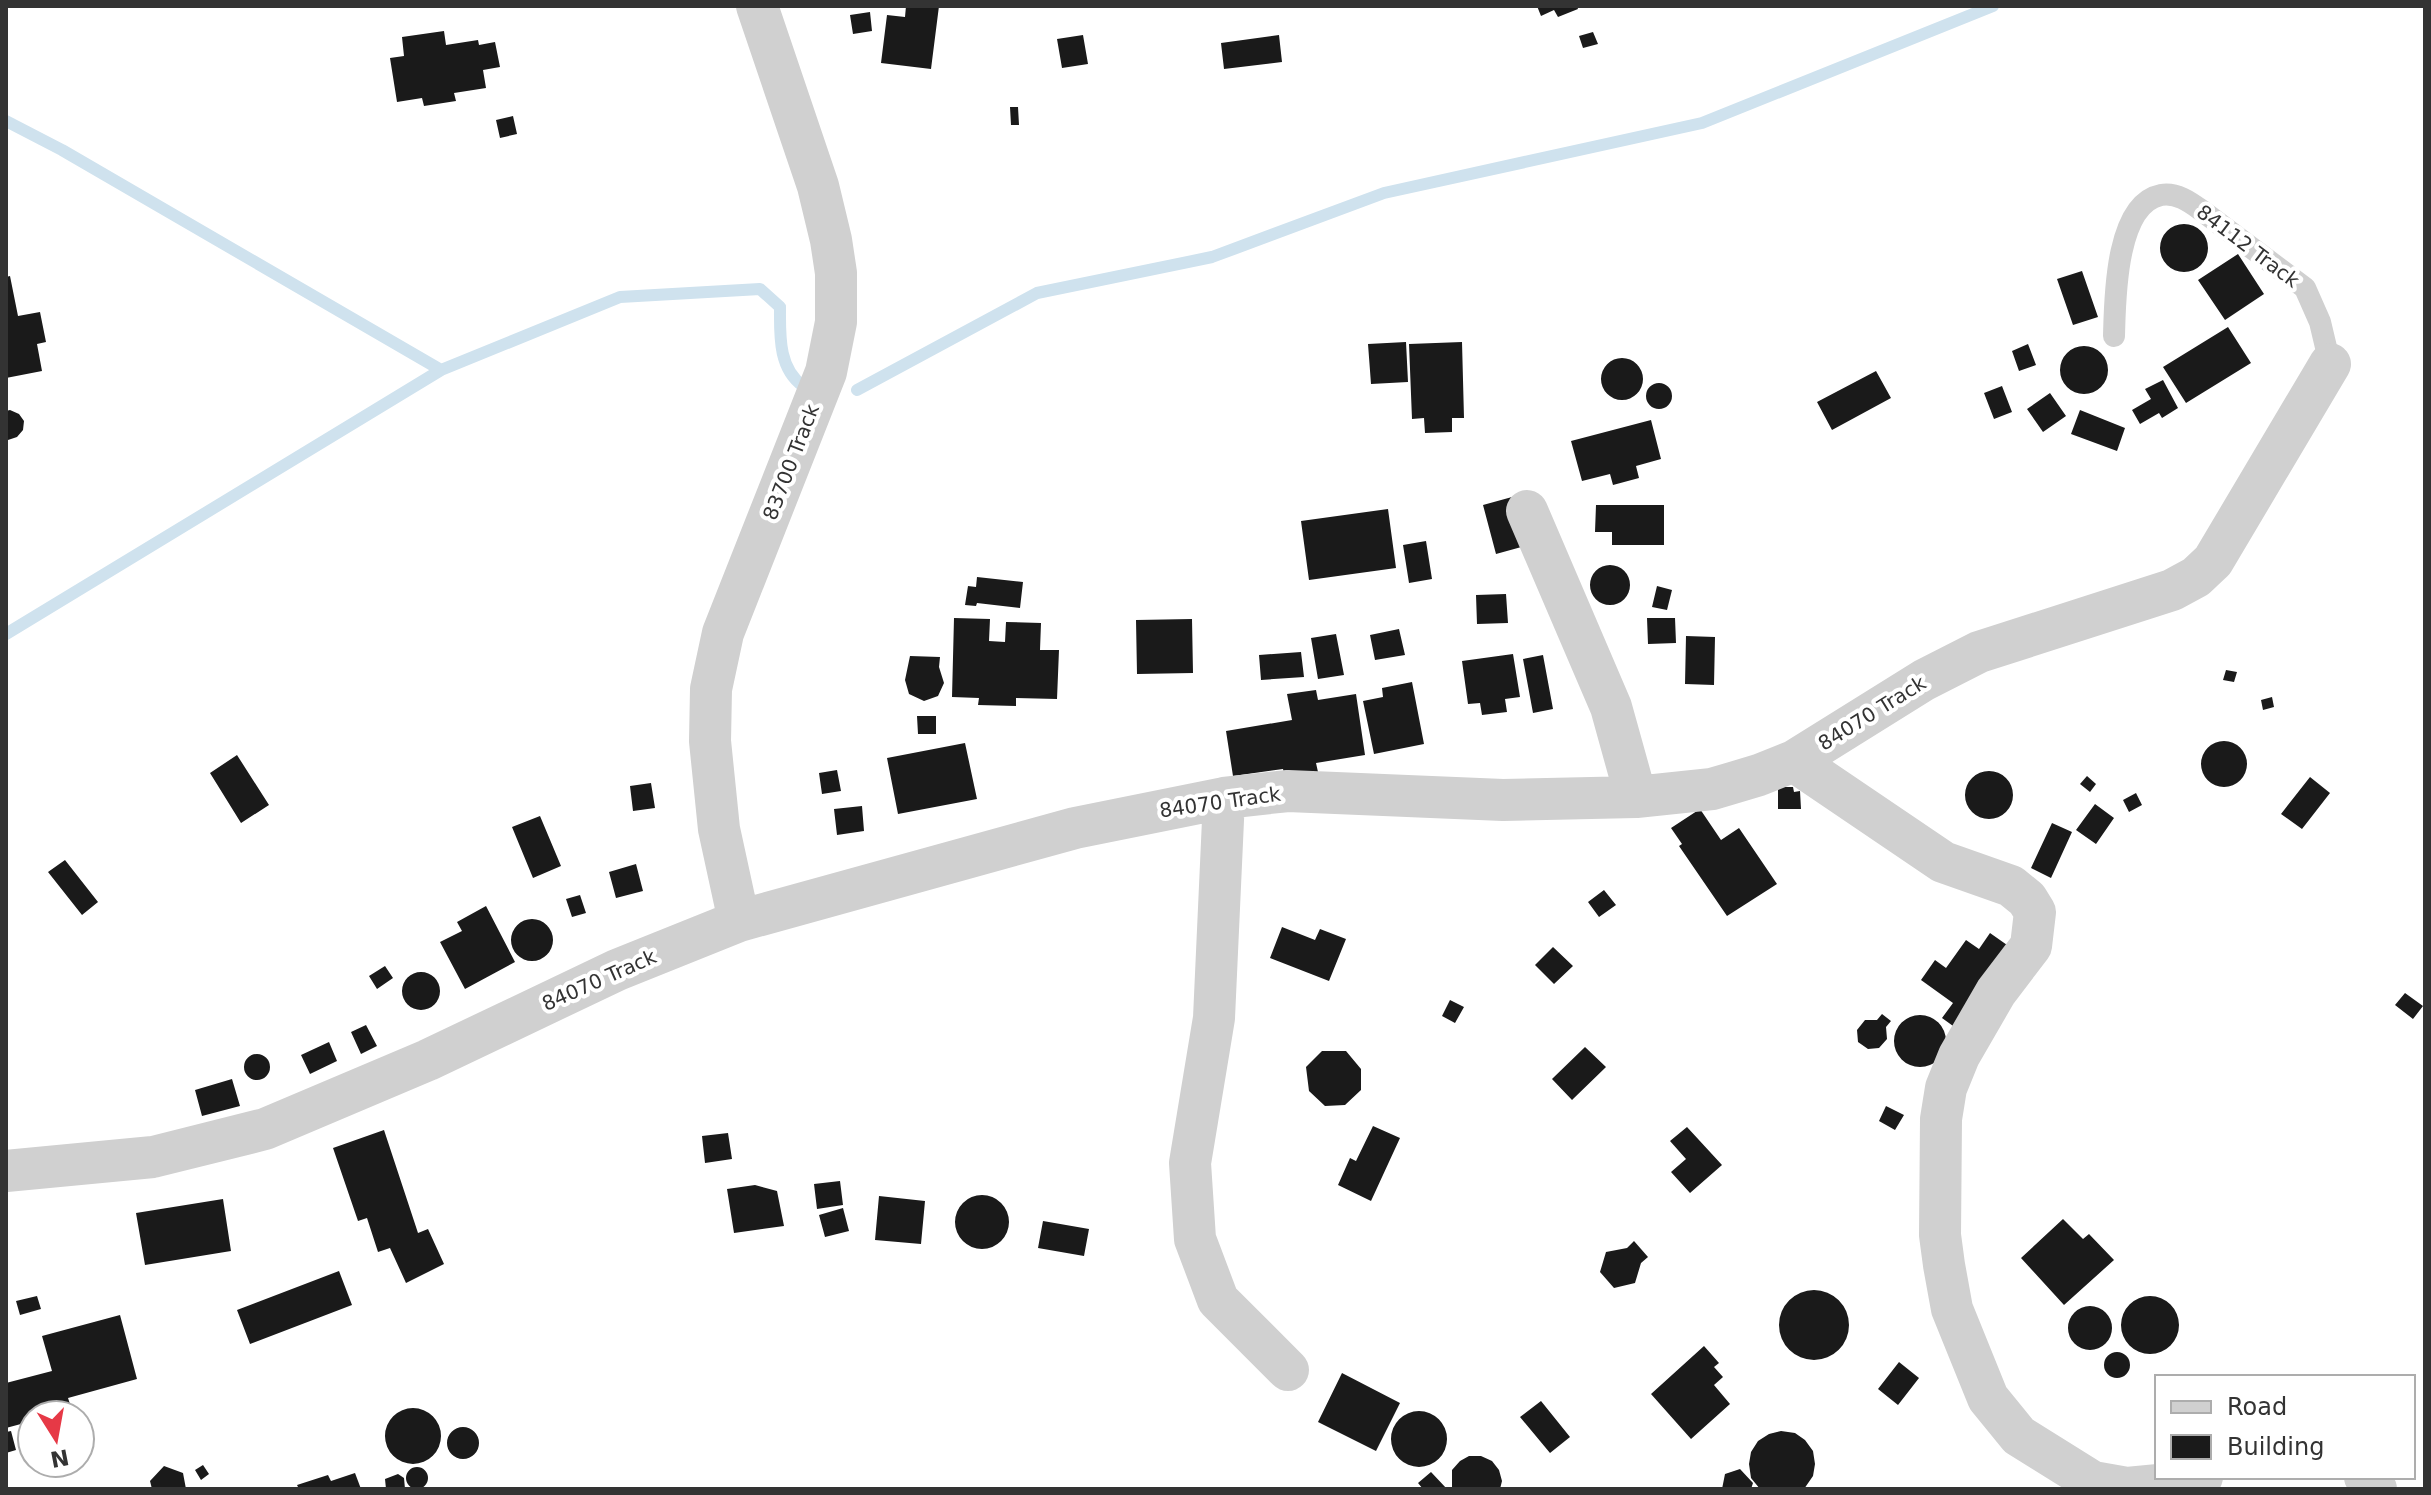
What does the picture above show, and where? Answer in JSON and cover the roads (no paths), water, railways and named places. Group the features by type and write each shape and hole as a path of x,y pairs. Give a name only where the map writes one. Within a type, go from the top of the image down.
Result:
{"street":[{"name":"83700 Track","path":"739,921 719,829 710,741 711,689 723,633 826,372 836,322 836,273 828,227 813,171 757,6"},
{"name":"84070 Track","path":"6,1171 153,1157 265,1129 428,1060 617,970 739,921 1075,828 1224,798 1288,791 1503,800 1636,797 1712,789 1759,775 1794,761 1924,680 1979,652 2151,598 2196,577 2213,561 2330,364"},
{"path":"1527,511 1611,707 1636,797"},
{"path":"1794,761 1943,862 2011,886 2027,899 2035,912 2031,946 1996,992 1959,1056 1946,1088 1941,1119 1940,1235 1944,1265 1952,1309 1988,1398 2019,1436 2093,1482 2127,1488 2193,1479"},
{"path":"1224,798 1214,1018 1190,1163 1195,1239 1218,1300 1288,1370"}],"lane":[{"name":"84112 Track","path":"2114,336 2115,280 2127,234 2147,201 2161,195 2185,199 2305,288 2320,322 2330,364"}],"waterway":[{"path":"857,390 1037,293 1212,257 1384,193 1702,123 1993,6"},
{"path":"6,121 62,150 441,370"},
{"path":"6,634 441,370 620,297 760,289 780,307 782,350 789,370 803,386"}]}
